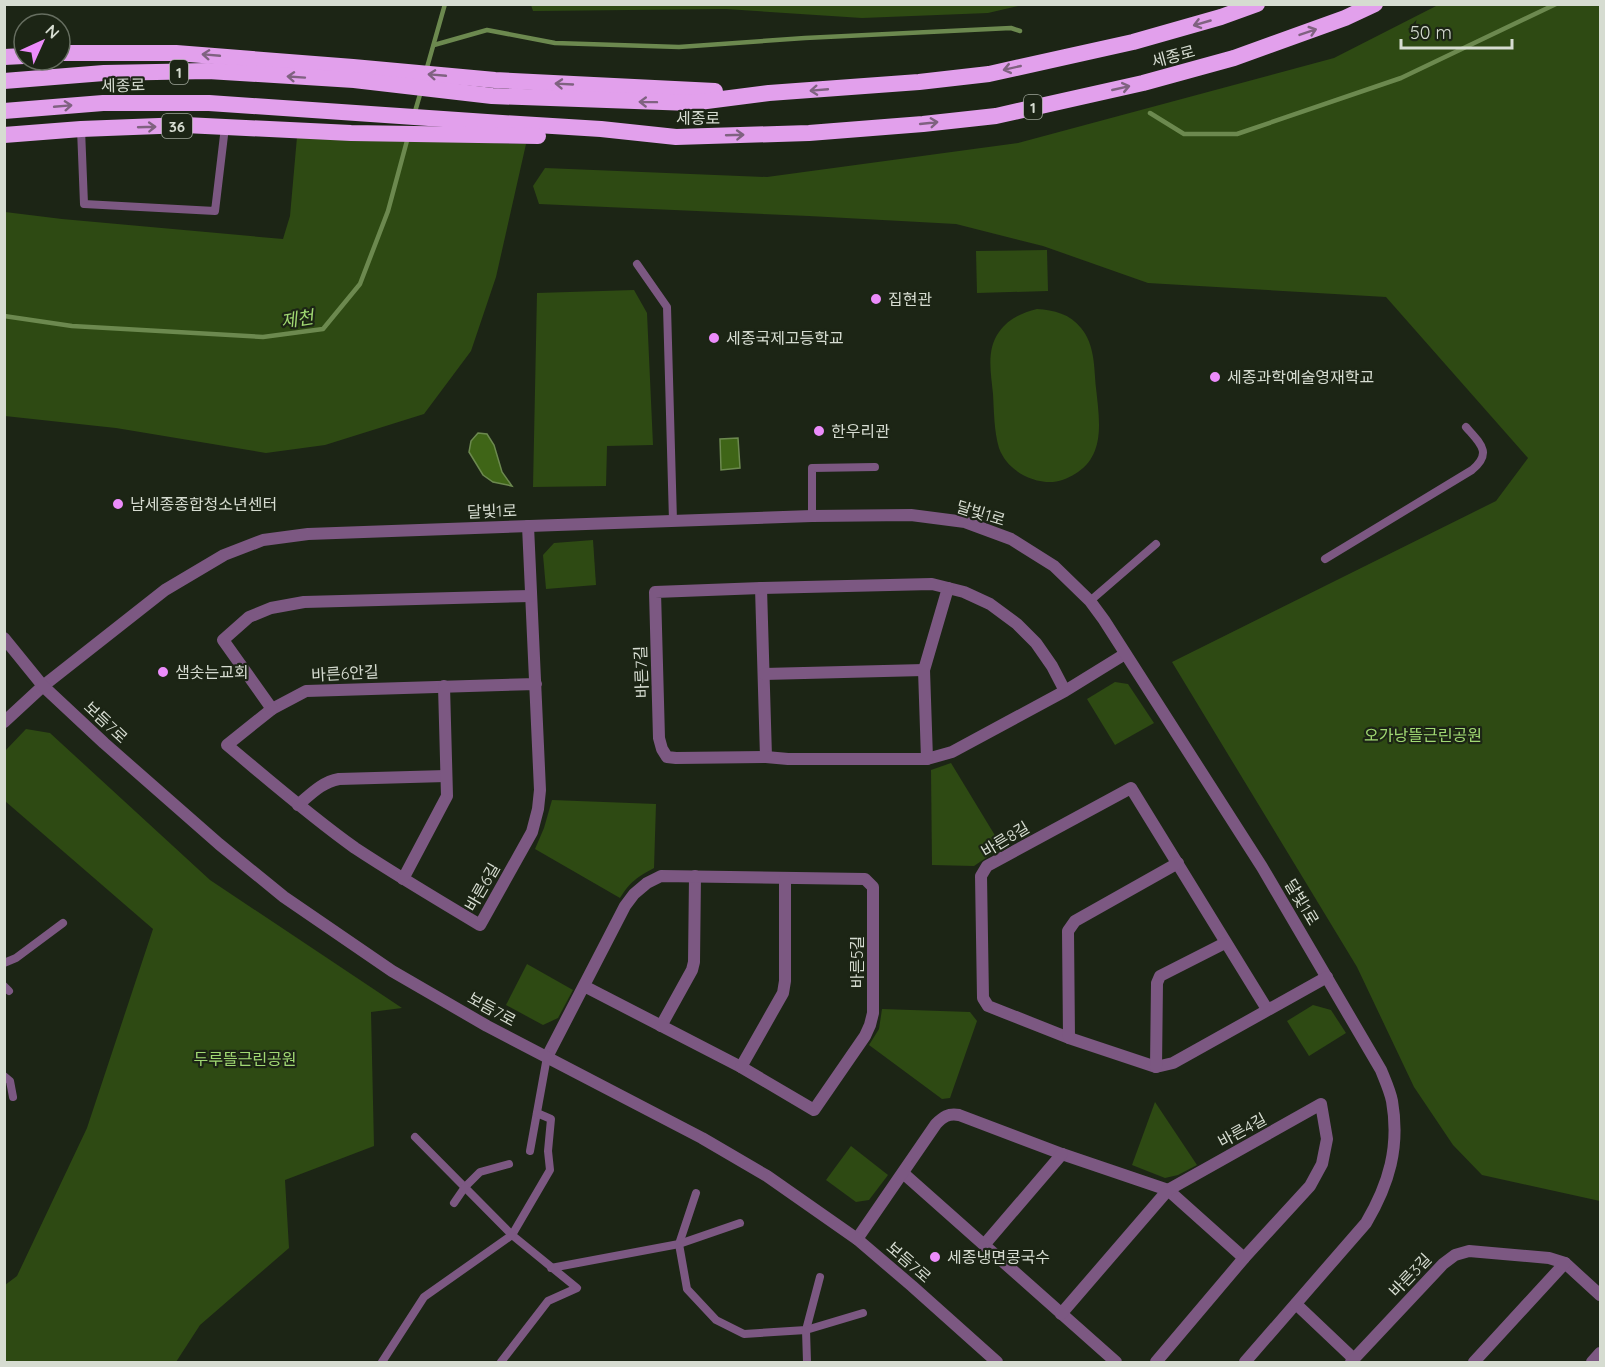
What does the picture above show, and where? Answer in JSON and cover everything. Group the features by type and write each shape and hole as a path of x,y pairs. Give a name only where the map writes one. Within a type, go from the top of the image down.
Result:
{"highway":[{"name":"세종로","path":"4,81 104,73 208,71 354,74 494,88 769,93 919,82 988,74 1132,42 1221,17 1257,4"},
{"name":"세종로","path":"676,137 809,133 996,116 1143,83 1234,58 1345,18 1375,4"},
{"path":"72,53 176,53 354,74"},
{"name":"세종로","path":"4,111 103,103 209,103 353,112 487,129"},
{"name":"36","path":"4,135 185,125 351,133 487,129 676,137"}],"street":[{"name":"달빛1로","path":"4,722 43,686 165,591 224,555 262,540 308,534 812,516 911,515 965,522 1011,539 1054,566 1089,601 1104,620 1262,867 1381,1070 1392,1100 1395,1135 1393,1159 1376,1206 1365,1223 1245,1362"},
{"name":"바른6길","path":"227,745 298,805 354,847 402,879 480,925 532,832 538,809 540,790 528,526"},
{"name":"바른7길","path":"908,583 932,584 964,592 990,604 1017,624 1036,643 1052,666 1065,691 952,752 927,759 668,757 659,738 655,592 761,588 908,583"},
{"path":"761,588 766,757"},
{"path":"927,759 924,670 948,588"},
{"path":"272,709 223,640 249,617 271,608 304,602 531,596"},
{"name":"보듬7로","path":"4,638 43,686 145,780 284,897 392,971 487,1026 702,1138 758,1170 857,1239 997,1362"},
{"path":"1065,691 1125,654"},
{"path":"764,674 924,670"},
{"name":"바른6안길","path":"227,745 272,709 306,691 536,684"},
{"path":"402,879 447,796 444,686"},
{"path":"298,805 321,785 339,778 446,776"},
{"name":"바른8길","path":"1156,1067 1069,1038 988,1006 982,998 981,876 987,866 1131,788 1267,1010"},
{"path":"1069,1038 1068,931 1075,921 1178,863"},
{"name":"바른5길","path":"547,1057 625,906 647,883 661,876 865,879 873,887 873,1013 870,1025 865,1036 814,1110 741,1067 584,986"},
{"path":"661,1026 693,970 695,876"},
{"path":"741,1067 783,993 785,981 784,878"},
{"path":"1225,943 1160,976 1157,983 1156,1067 1173,1063 1327,977"},
{"name":"바른4길","path":"1156,1362 1244,1258 1310,1185 1322,1164 1327,1139 1321,1104 1168,1190"},
{"path":"857,1239 936,1125 943,1117 959,1114 1062,1154 1168,1190 1244,1258"},
{"path":"984,1245 1062,1154"},
{"path":"903,1173 1116,1362"},
{"path":"1061,1314 1168,1190"},
{"name":"바른3길","path":"1352,1361 1443,1264 1455,1255 1469,1251 1548,1258 1564,1263"},
{"path":"1474,1362 1564,1263 1600,1294"},
{"path":"1296,1304 1352,1361"},
{"path":"1592,1362 1600,1353"}],"lane":[{"path":"81,129 84,204 215,211 225,127"},
{"path":"637,264 668,307 673,521"},
{"path":"1325,560 1480,463 1484,455 1481,444 1466,427"},
{"path":"812,516 812,468 875,467"},
{"path":"1089,601 1156,544"},
{"path":"4,963 16,958 63,923"},
{"path":"530,1151 547,1057"},
{"path":"4,1076 10,1081 14,1096"},
{"path":"382,1362 423,1297 512,1235 550,1170 548,1151 551,1119 537,1113"},
{"path":"415,1137 512,1235 577,1288 548,1301 501,1362"},
{"path":"454,1203 465,1187 480,1172 509,1164"},
{"path":"696,1193 679,1244 687,1288 716,1320 744,1334 806,1330 863,1313"},
{"path":"551,1268 679,1244 740,1223"},
{"path":"807,1362 806,1330 820,1277"}],"green space":[{"path":"531,4 1022,5 988,13 862,18 726,9 533,11"},
{"name":"오가낭뜰근린공원","path":"1438,5 1600,5 1600,1201 1482,1175 1453,1145 1414,1087 1357,967 1172,662 1496,501 1528,458 1386,297 1148,283 1043,246 956,224 539,204 533,186 545,168 767,177 1018,143 1334,58"},
{"path":"297,137 526,144 496,277 471,351 424,414 325,445 266,453 116,428 5,416 5,212 283,239 290,216"},
{"path":"1047,250 1048,291 977,293 976,251"},
{"path":"634,290 647,313 653,445 607,446 606,486 533,487 537,293"},
{"path":"1037,309 1067,316 1077,323 1086,335 1093,356 1099,422 1097,445 1087,464 1078,472 1066,479 1053,482 1028,477 1008,463 999,448 994,421 990,362 992,346 999,332 1011,320"},
{"path":"593,540 596,585 546,589 543,555 554,543"},
{"path":"1115,682 1128,684 1154,723 1115,745 1087,699"},
{"name":"두루뜰근린공원","path":"26,729 50,733 210,880 402,1008 371,1012 374,1146 285,1180 289,1248 200,1325 176,1362 5,1362 5,1285 17,1276 87,1128 153,929 5,801 5,751"},
{"path":"951,763 1002,847 974,866 932,865 931,770"},
{"path":"552,800 656,804 654,868 634,880 620,898 535,849"},
{"path":"527,964 573,990 558,1018 543,1025 506,1005"},
{"path":"1313,1005 1331,1010 1346,1033 1309,1056 1287,1021"},
{"path":"882,1009 970,1012 977,1021 950,1098 942,1099 869,1045 879,1029"},
{"path":"1155,1102 1197,1165 1178,1175 1165,1178 1132,1165"},
{"path":"851,1146 888,1175 869,1200 856,1202 826,1180"}],"shaded area":[{"path":"478,433 487,434 494,445 502,472 512,486 493,482 483,475 469,452 471,441"},
{"path":"738,438 740,468 721,470 720,439"}],"waterway":[{"path":"426,71 445,4"},
{"path":"1150,113 1184,134 1237,134 1401,78 1556,4"},
{"path":"434,45 487,30 555,43 679,47 1011,28 1020,31"},
{"name":"제천","path":"414,115 421,91"},
{"name":"제천","path":"4,316 72,326 263,337 323,329 360,284 388,211 408,137"}],"place":[{"name":"집현관","path":"876,299"},
{"name":"세종국제고등학교","path":"714,338"},
{"name":"세종과학예술영재학교","path":"1215,377"},
{"name":"한우리관","path":"819,431"},
{"name":"남세종종합청소년센터","path":"118,504"},
{"name":"샘솟는교회","path":"163,672"},
{"name":"세종냉면콩국수","path":"935,1257"}]}
